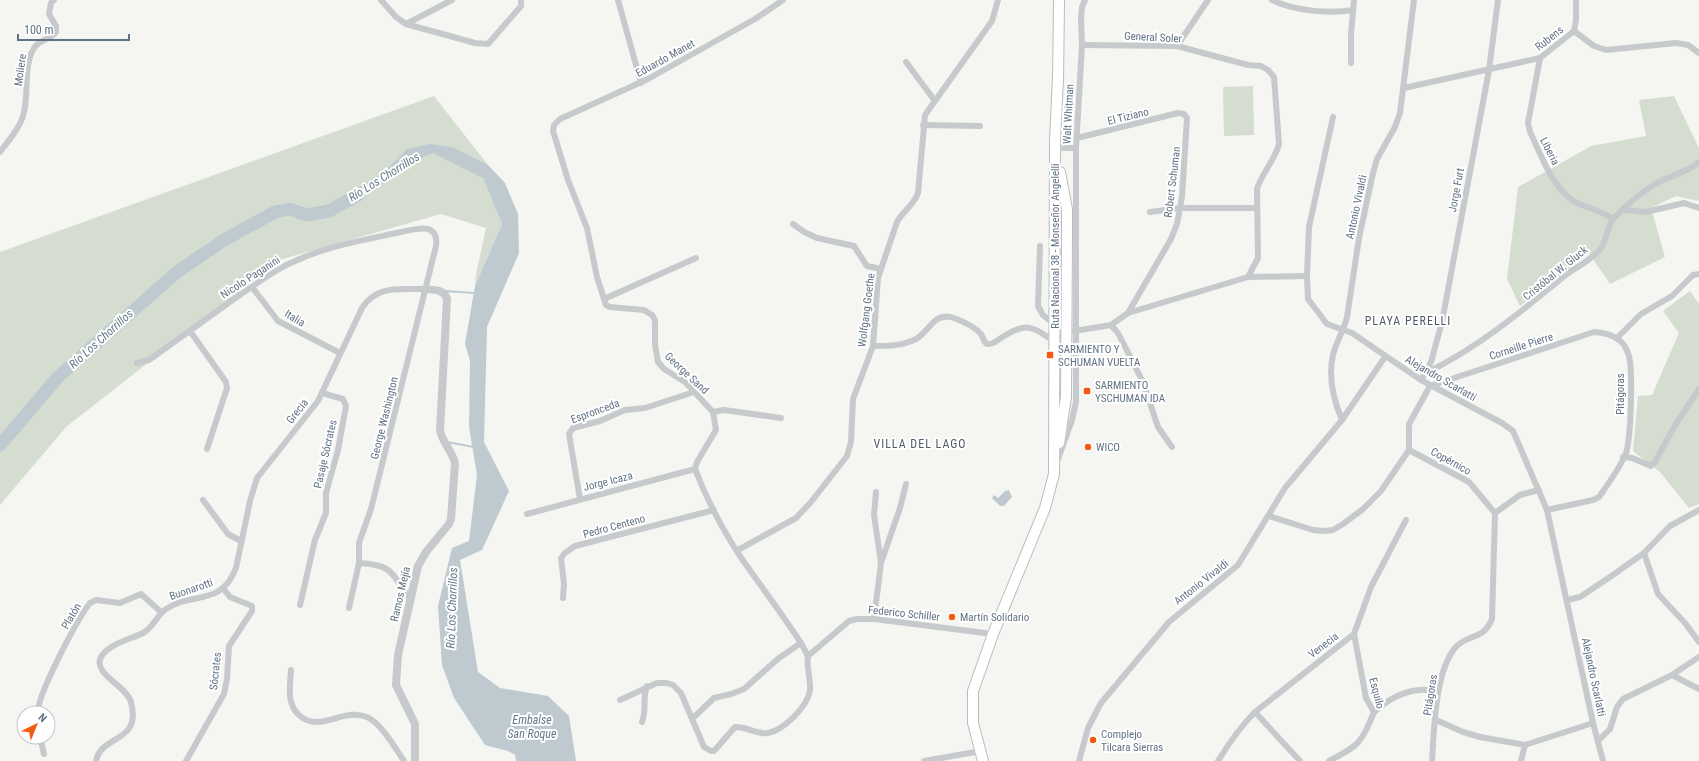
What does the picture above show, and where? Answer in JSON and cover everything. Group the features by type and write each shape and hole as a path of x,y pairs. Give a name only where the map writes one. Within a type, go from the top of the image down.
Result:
{"main road":[{"name":"Ruta Nacional 38 - Monseñor Angelelli","path":"1055,464 1054,234 1059,0"},
{"name":"Ruta Nacional 38 - Monseñor Angelelli","path":"982,756 973,723 973,691 993,634 1046,508 1053,482 1065,404 1072,330 1067,209 1060,176 1058,77"},
{"path":"1054,234 1058,251 1058,320 1060,326 1072,330"},
{"path":"1054,342 1057,334 1072,330"}],"street":[{"name":"Moliere","path":"0,152 21,122 24,112 29,58 34,47 38,42 52,36 56,32 56,26 49,14 51,3 54,0"},
{"path":"381,0 396,17 406,24 488,44 521,6 521,0"},
{"path":"406,24 452,0"},
{"path":"618,0 641,83"},
{"name":"Eduardo Manet","path":"604,299 597,277 587,228 554,137 554,125 560,119 641,83 755,19 782,0"},
{"name":"Wolfgang Goethe","path":"738,550 796,518 844,461 851,447 853,400 873,346 880,269 901,215 914,202 918,193 925,115 992,21 998,0"},
{"name":"Walt Whitman","path":"1072,330 1076,148 1082,45 1080,19 1085,0"},
{"path":"1177,46 1208,0"},
{"path":"1272,0 1292,8 1300,9 1342,12 1353,10"},
{"path":"1351,63 1354,0"},
{"name":"Antonio Vivaldi","path":"1342,420 1337,407 1332,377 1333,355 1344,329 1373,173 1377,159 1397,122 1404,88 1414,0"},
{"name":"Jorge Furt","path":"1421,380 1426,373 1442,322 1489,70 1498,0"},
{"path":"1574,30 1576,20 1576,0"},
{"name":"Rubens","path":"1404,88 1540,58 1574,30 1594,46 1606,50 1676,43 1688,45 1699,52"},
{"name":"General Soler","path":"1082,45 1177,46 1248,65 1261,66 1268,70 1274,77 1276,84 1279,144 1277,151 1260,179 1257,189 1257,208"},
{"name":"Liberia","path":"1540,58 1528,123 1530,132 1561,191 1579,204 1602,211 1613,219"},
{"path":"906,62 935,101"},
{"name":"El Tiziano","path":"1077,138 1178,113 1184,114"},
{"name":"Robert Schuman","path":"1128,313 1171,239 1177,224 1180,208 1188,124 1187,118 1184,114"},
{"name":"Alejandro Scarlatti","path":"1332,117 1309,227 1307,276 1308,299 1314,309 1327,324 1352,333 1430,386 1508,426 1513,431 1547,510 1593,723 1603,761"},
{"path":"923,125 980,126"},
{"path":"1060,148 1076,148"},
{"name":"Cristóbal W. Gluck","path":"1426,373 1443,364 1516,317 1568,274 1591,258 1601,248 1613,219 1658,182 1694,166 1699,162"},
{"path":"1624,210 1646,212 1684,203 1699,208"},
{"path":"1150,212 1180,208 1257,208 1258,258 1248,277"},
{"path":"792,224 817,238 854,246 868,266 880,269"},
{"name":"Nícolo Paganini","path":"137,363 149,360 268,275 293,262 338,246 423,228 430,229 434,232"},
{"name":"George Washington","path":"349,608 359,563 360,543 371,509 436,246 437,239 434,232"},
{"path":"1040,246 1038,306 1043,315 1055,325"},
{"path":"604,299 696,258"},
{"path":"1617,338 1641,314 1672,296 1693,275 1699,274"},
{"path":"1072,330 1111,325 1128,313 1248,277 1307,276"},
{"name":"Italia","path":"252,287 278,321 340,353"},
{"name":"Grecia","path":"223,588 233,575 250,501 257,478 313,408 322,393 362,308 372,295 383,291 426,289"},
{"name":"Ramos Mejía","path":"415,761 415,724 403,702 396,680 398,656 418,566 422,557 449,524 455,464 455,460 444,444 440,430 447,299 446,296 439,291 426,289"},
{"name":"George Sand","path":"604,299 606,305 610,307 644,310 652,315 655,320 654,345 658,362 664,369 685,382 713,412"},
{"path":"873,346 894,346 915,340 934,321 944,317 953,317 980,333 987,344 994,343 1012,332 1027,326 1033,328 1054,342"},
{"path":"1111,325 1118,333 1143,382 1158,427 1172,447"},
{"path":"190,331 226,382 227,388 207,449"},
{"name":"Corneille Pierre","path":"1430,386 1594,332 1606,333 1617,338"},
{"name":"Pitágoras","path":"1547,510 1593,500 1599,497 1623,457 1629,443 1629,356 1624,345 1617,338"},
{"name":"Antonio Vivaldi","path":"1079,761 1088,728 1101,703 1169,622 1238,565 1285,488 1342,420 1386,357"},
{"path":"1269,516 1313,530 1333,530 1358,513 1381,491 1409,450 1409,424 1430,386"},
{"path":"1623,457 1632,458 1651,466 1655,462 1674,427 1699,389"},
{"name":"Espronceda","path":"580,499 569,434 573,428 600,421 621,412 645,408 694,392"},
{"name":"Pasaje Sócrates","path":"300,605 315,540 326,513 326,493 338,450 346,406 343,400 322,393"},
{"path":"620,700 647,686 662,682 678,688 693,718 704,747 711,751 718,748 735,727 765,733 783,727 791,719 809,694 810,684 807,667 808,656 801,643 738,550 714,510 695,469 697,462 716,430 713,412 724,410 781,418"},
{"name":"Copérnico","path":"1409,450 1469,482 1495,513"},
{"name":"Jorge Icaza","path":"527,514 695,469"},
{"path":"874,619 881,563 900,508 906,484"},
{"path":"1495,513 1520,495 1539,490"},
{"path":"876,492 874,515 881,563"},
{"path":"203,500 228,534 241,541"},
{"name":"Pedro Centeno","path":"563,598 564,584 561,558 575,546 714,510"},
{"path":"1567,600 1580,597 1644,553 1670,526 1699,510"},
{"name":"Pitágoras","path":"1432,761 1438,692 1445,666 1454,649 1460,643 1484,633 1492,619 1495,513"},
{"name":"Venecia","path":"1218,761 1232,738 1255,712 1354,634 1371,588 1406,520"},
{"path":"1644,553 1658,594 1685,623 1699,642"},
{"path":"359,563 377,564 390,570 396,576 410,599"},
{"name":"Sócrates","path":"186,761 224,694 227,679 228,646 252,611 252,606 230,597 223,588"},
{"name":"Buonarotti","path":"96,761 99,752 129,730 133,721 131,702 128,695 101,670 100,660 108,649 145,632 161,612 171,606 214,594 223,588"},
{"name":"Platón","path":"38,705 56,662 83,614 93,601 96,600 120,603 141,594 161,612"},
{"name":"Federico Schiller","path":"808,656 849,621 857,619 874,619 993,634"},
{"name":"Esquilo","path":"1329,761 1351,750 1358,743 1374,712 1366,698 1354,634"},
{"path":"693,718 714,698 744,689 779,658 801,643"},
{"path":"1598,741 1610,729 1617,707 1623,699 1672,675 1699,657"},
{"path":"291,670 289,694 291,703 295,711 303,718 310,722 320,722 343,715 358,714 368,717 376,724 404,761"},
{"path":"1672,675 1699,688"},
{"path":"642,722 645,713 643,699 647,686"},
{"path":"1374,712 1382,704 1407,692 1427,689 1438,692"},
{"path":"1255,712 1300,761"},
{"path":"1436,720 1463,732 1480,737 1525,745 1593,723"},
{"path":"42,745 44,754"},
{"path":"1521,761 1525,745"},
{"path":"924,761 982,756"}],"shaded area":[{"path":"1253,86 1254,135 1224,136 1223,87"},
{"path":"434,96 488,165 483,178 502,224 475,286 476,274 486,228 441,214 279,260 66,427 0,505 0,252"},
{"path":"1674,96 1699,148 1699,201 1676,196 1651,208 1665,257 1610,284 1589,253 1520,306 1507,279 1518,187 1591,146 1646,136 1639,100"},
{"path":"1690,291 1699,304 1699,504 1689,508 1660,472 1633,451 1638,396 1652,395 1679,333 1663,311"}],"water":[{"name":"Embalse San Roque","path":"430,144 452,147 488,165 505,183 518,214 519,253 487,327 484,442 509,491 482,550 460,560 478,672 500,688 548,696 569,716 576,761 516,761 515,755 508,751 485,745 454,698 442,665 438,606 452,548 469,541 477,475 469,427 470,361 465,344 475,286 502,224 483,178 433,153 423,157 396,176 345,207 340,198 383,173 407,149"},
{"path":"1009,490 1012,497 1004,506 1000,506 992,498 994,495 998,498 1005,491"}],"waterway":[{"name":"Río Los Chorrillos","path":"0,445 58,377 177,272 224,240 275,212 290,209 306,215 329,211 358,195"},
{"path":"444,291 474,293"},
{"path":"447,442 474,447"}],"place":[{"name":"SARMIENTO Y SCHUMAN VUELTA","path":"1050,355"},
{"name":"SARMIENTO YSCHUMAN IDA","path":"1087,391"},
{"name":"WICO","path":"1088,447"},
{"name":"Martín Solidario","path":"952,617"},
{"name":"Complejo Tilcara Sierras","path":"1093,740"}],"district":[{"name":"PLAYA PERELLI","path":"1408,321"},
{"name":"VILLA DEL LAGO","path":"920,444"}]}
